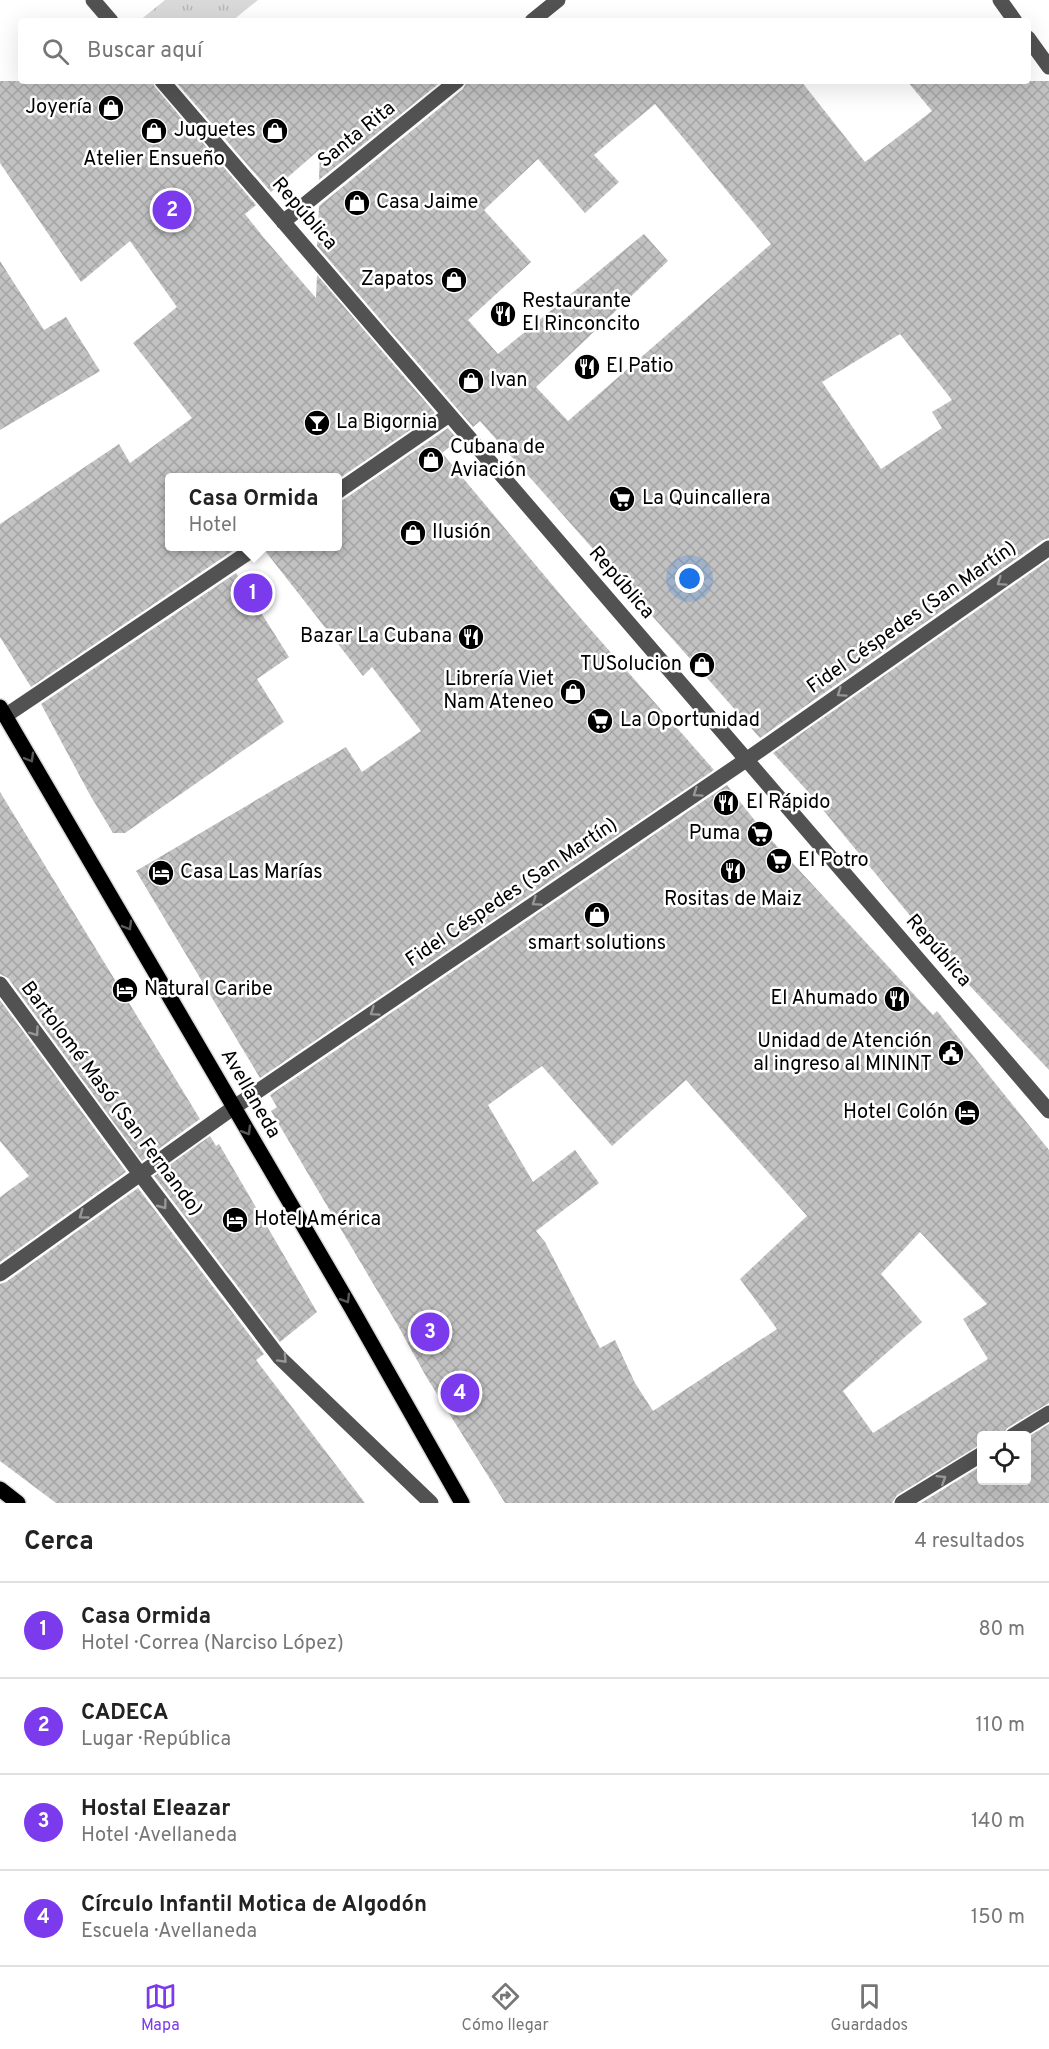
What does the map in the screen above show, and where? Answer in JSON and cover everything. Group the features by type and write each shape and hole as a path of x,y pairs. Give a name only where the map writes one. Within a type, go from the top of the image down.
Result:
{"main road":[{"name":"Avellaneda","path":"3,711 352,1309 462,1503"},
{"path":"0,1489 18,1503"}],"street":[{"path":"93,0 108,18"},
{"path":"536,18 558,0"},
{"path":"1000,0 1013,18"},
{"path":"1031,42 1049,67"},
{"name":"República","path":"165,84 1049,1112"},
{"name":"Santa Rita","path":"283,222 453,84"},
{"path":"342,489 449,415"},
{"name":"Fidel Céspedes (San Martín)","path":"0,1274 233,1108 746,760 1049,548"},
{"path":"3,711 250,551"},
{"name":"Bartolomé Masó (San Fernando)","path":"0,984 279,1357 431,1503"},
{"path":"1020,1431 1049,1413"},
{"path":"902,1503 977,1456"}],"green space":[{"path":"165,0 258,0 236,18 143,18"}],"building":[{"path":"0,81 18,81 18,84 154,84 256,205 245,214 264,238 316,298 317,275 435,413 342,477 342,473 165,473 165,551 233,551 31,687 0,637 0,524 119,444 130,463 192,418 133,343 177,307 130,241 81,282 0,163"},
{"path":"1031,81 1049,81 1049,538 760,738 480,421 473,427 317,246 319,206 463,89 466,84 803,84 865,162 932,111 910,84 1031,84","holes":["655,104 771,244 568,421 536,387 668,261 644,234 498,354 468,320 531,262 484,210 538,159 585,213 619,182 594,155","900,334 952,400 932,412 942,428 881,469 822,382"]},
{"path":"178,84 438,84 319,180 320,149 271,192"},
{"path":"0,261 44,330 66,317 100,371 0,430"},
{"path":"448,428 458,440 442,453 570,606 714,770 260,1078 136,871 346,747 362,772 421,731 372,667 363,676 266,552 342,551 343,500"},
{"path":"1049,560 1049,1070 954,969 810,794 773,753"},
{"path":"236,573 289,657 257,679 284,722 125,833 113,833 41,704"},
{"path":"727,785 763,831 933,1015 937,1011 1049,1150 1049,1403 1005,1431 977,1431 977,1446 897,1495 892,1503 505,1503 427,1378 271,1111 277,1107 270,1095","holes":["542,1066 612,1146 686,1080 807,1216 740,1279 777,1329 653,1411 635,1383 615,1340 600,1348 545,1242 536,1231 599,1183 575,1150 533,1182 488,1105","920,1232 987,1304 963,1319 988,1359 873,1433 843,1391 922,1322 881,1274"]},
{"path":"0,792 200,1119 142,1161 8,978 0,974"},
{"path":"0,1000 126,1172 0,1262 0,1197 29,1176 0,1141"},
{"path":"210,1136 216,1146 219,1144 317,1312 280,1342 154,1176"},
{"path":"138,1188 264,1354 256,1360 365,1503 56,1503 0,1461 0,1284"},
{"path":"1049,1424 1049,1503 921,1503 977,1468 977,1485 1031,1485 1031,1435"}],"place":[{"name":"Joyería","path":"111,108"},
{"name":"Atelier Ensueño","path":"154,131"},
{"name":"Juguetes","path":"275,131"},
{"name":"Casa Jaime","path":"357,203"},
{"name":"CADECA","path":"172,210"},
{"name":"Zapatos","path":"454,280"},
{"name":"Restaurante El Rinconcito","path":"503,314"},
{"name":"El Patio","path":"587,367"},
{"name":"Ivan","path":"471,381"},
{"name":"La Bigornia","path":"317,423"},
{"name":"Cubana de Aviación","path":"431,460"},
{"name":"La Quincallera","path":"622,499"},
{"name":"Ilusión","path":"413,533"},
{"name":"Casa Ormida","path":"253,593"},
{"name":"Bazar La Cubana","path":"471,637"},
{"name":"TUSolucion","path":"702,665"},
{"name":"Librería Viet Nam Ateneo","path":"573,692"},
{"name":"La Oportunidad","path":"600,721"},
{"name":"El Rápido","path":"726,803"},
{"name":"Puma","path":"760,834"},
{"name":"El Potro","path":"779,861"},
{"name":"Rositas de Maiz","path":"733,871"},
{"name":"Casa Las Marías","path":"161,873"},
{"name":"smart solutions","path":"597,915"},
{"name":"Natural Caribe","path":"125,990"},
{"name":"El Ahumado","path":"897,999"},
{"name":"Unidad de Atención al ingreso al MININT","path":"951,1053"},
{"name":"Hotel Colón","path":"967,1113"},
{"name":"Hotel América","path":"235,1220"},
{"name":"Hostal Eleazar","path":"430,1332"},
{"name":"Círculo Infantil Motica de Algodón","path":"460,1393"}]}
